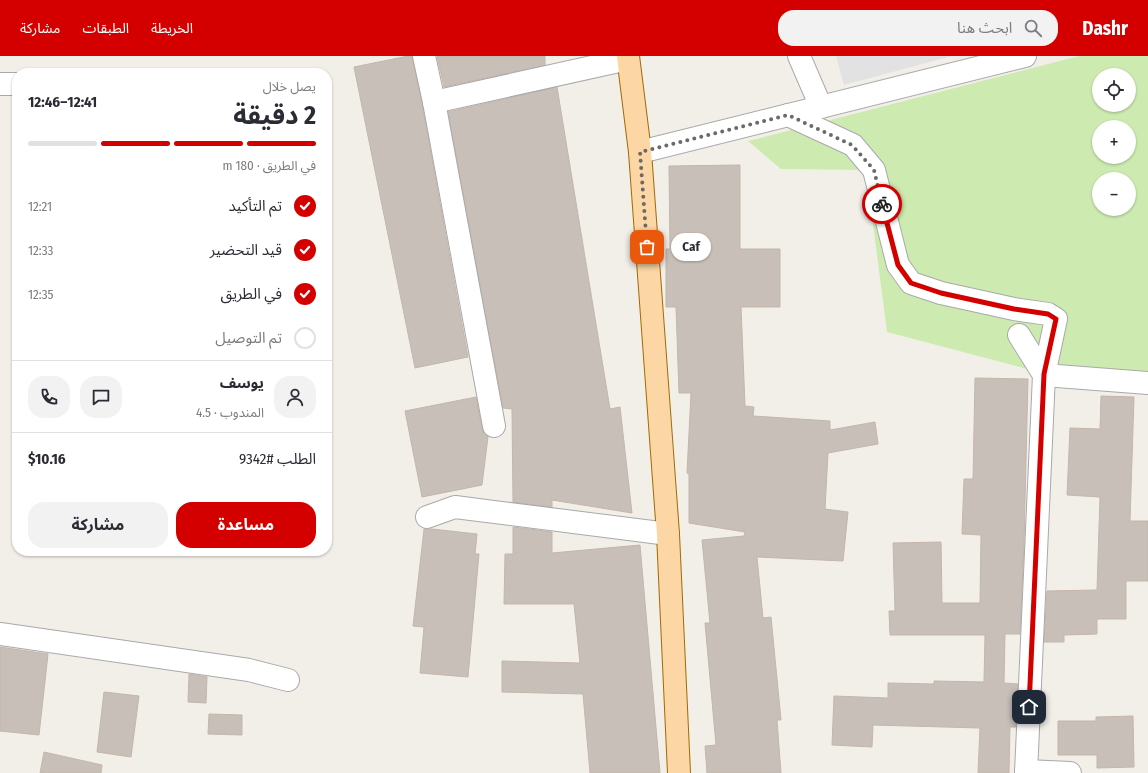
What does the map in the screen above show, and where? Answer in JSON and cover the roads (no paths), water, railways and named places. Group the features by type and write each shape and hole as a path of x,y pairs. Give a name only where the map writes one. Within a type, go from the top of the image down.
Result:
{"main road":[{"path":"628,58 640,152 668,534 679,773"}],"street":[{"path":"424,56 434,102 494,426"},
{"path":"799,56 821,107"},
{"path":"434,102 628,58"},
{"path":"640,152 1014,58"},
{"path":"0,84 12,84"},
{"path":"788,115 852,145 874,170 898,265 911,283 941,293 1014,309 1048,314 1056,319 1044,374 1026,772 1070,773"},
{"path":"1019,335 1044,374"},
{"path":"1044,374 1148,383"},
{"path":"427,517 455,507 668,534"},
{"path":"0,634 249,670 288,680"}],"place":[{"name":"Caf","path":"647,247"}]}
